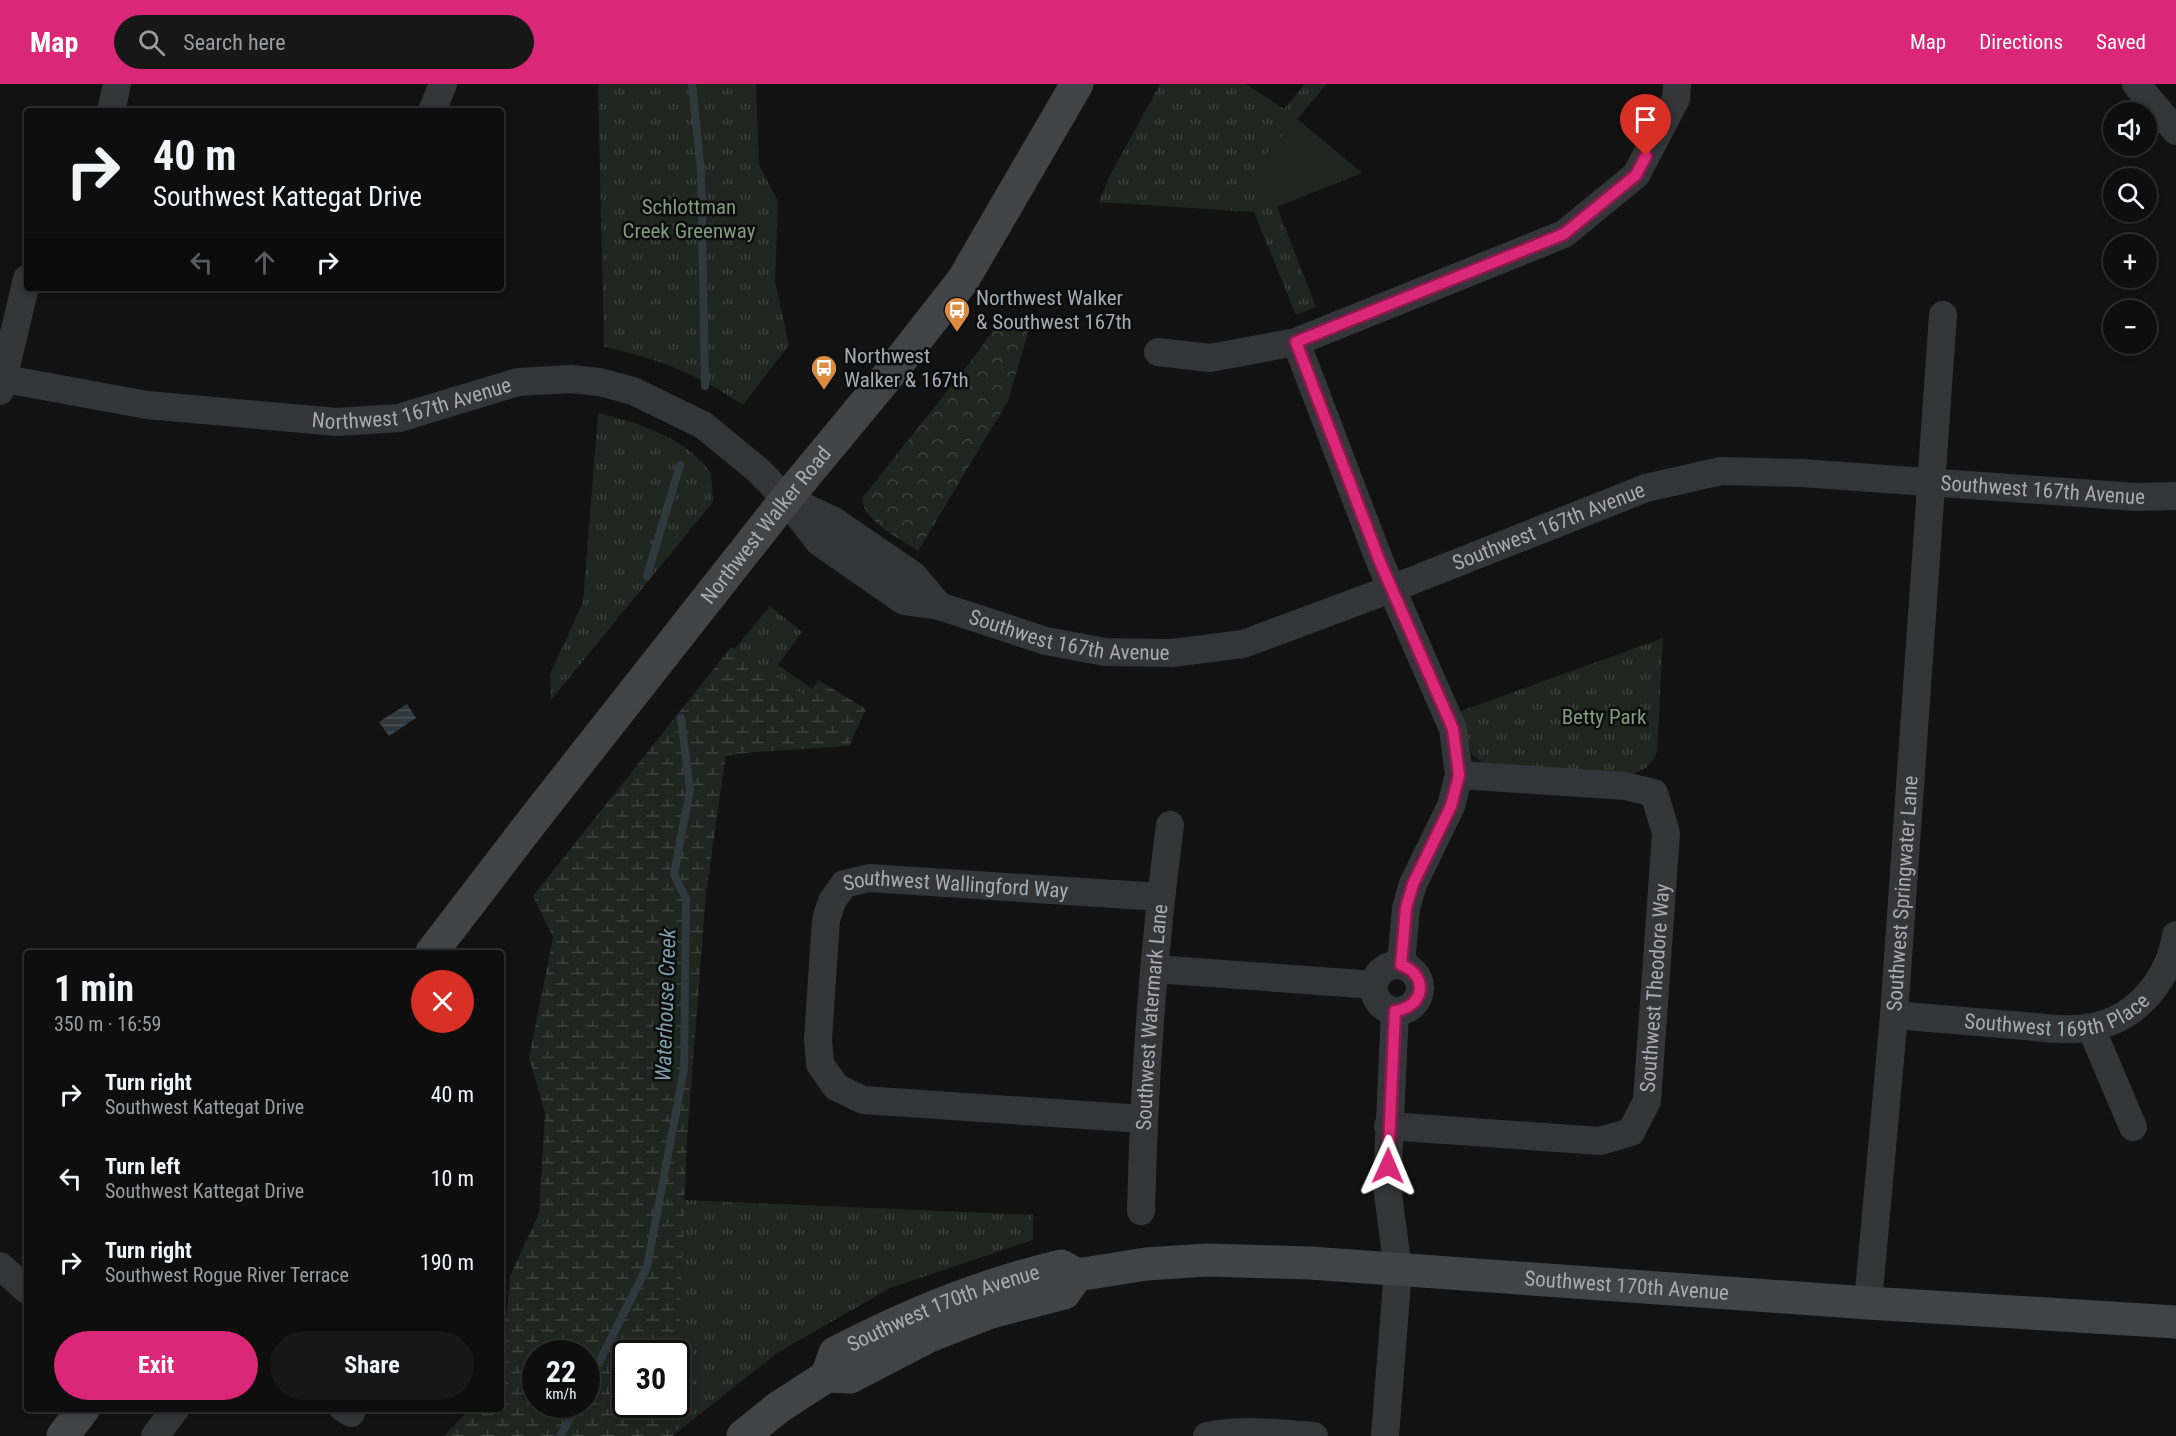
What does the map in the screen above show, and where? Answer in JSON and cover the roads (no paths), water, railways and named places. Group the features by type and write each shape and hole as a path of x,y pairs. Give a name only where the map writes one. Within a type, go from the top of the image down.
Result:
{"main road":[{"name":"Northwest Walker Road","path":"434,950 786,499 891,372 963,280 1077,84"},
{"name":"Southwest 170th Avenue","path":"743,1436 779,1407 827,1376 836,1353 923,1310 983,1287 1061,1266 1077,1275 1146,1263 1207,1260 1310,1263 1868,1304 2176,1322"},
{"path":"63,1436 81,1412"}],"street":[{"path":"112,108 117,84"},
{"path":"433,108 443,84"},
{"path":"1158,352 1210,358 1296,342 1564,234 1636,175 1676,99 1677,84"},
{"path":"2136,84 2176,131"},
{"path":"1,382 24,291"},
{"name":"Southwest Springwater Lane","path":"1868,1304 1894,1015 1943,315"},
{"path":"1296,342 1391,589 1453,729 1459,775 1451,806 1413,884 1406,908 1401,965"},
{"name":"Northwest 167th Avenue","path":"1,382 147,405 337,422 399,418 518,382 562,380 600,382 633,391 704,425 759,471 786,499"},
{"name":"Southwest 167th Avenue","path":"786,499 819,542 903,601 939,606 1046,641 1105,652 1172,653 1243,644 1391,589 1646,488 1721,471 1802,473 2136,497 2176,496"},
{"name":"Southwest Theodore Way","path":"1389,1126 1600,1142 1631,1132 1647,1101 1665,833 1654,793 1625,786 1459,775"},
{"name":"Southwest Watermark Lane","path":"1141,1211 1143,1119 1160,897 1170,825"},
{"name":"Southwest Wallingford Way","path":"1143,1119 863,1100 836,1087 820,1064 819,1056 818,1039 826,920 832,901 844,884 869,878 1160,897"},
{"name":"Southwest 169th Place","path":"1894,1015 2046,1028 2091,1028 2116,1019 2140,1004 2154,989 2174,950 2176,935"},
{"path":"1401,965 1414,973 1419,980 1420,990 1412,1006 1395,1011 1379,1003 1374,993 1374,985 1382,970 1390,966 1401,965"},
{"path":"1155,969 1374,985"},
{"path":"1385,1436 1398,1270 1387,1186 1395,1011"},
{"path":"2091,1028 2133,1126"},
{"path":"0,1266 24,1287"},
{"path":"155,1436 173,1412"},
{"path":"1207,1436 1228,1432 1268,1432 1314,1436"}],"waterway":[{"name":"Waterhouse Creek","path":"692,84 701,171 705,386"},
{"name":"Waterhouse Creek","path":"647,576 680,465"},
{"name":"Waterhouse Creek","path":"600,1360 647,1267 684,1069 686,899 674,874 690,790 681,718"},
{"name":"Waterhouse Creek","path":"560,1436 571,1418"}],"place":[{"name":"Northwest Walker & Southwest 167th","path":"957,333"},
{"name":"Northwest Walker & 167th","path":"824,391"}],"park label":[{"name":"Schlottman Creek Greenway","path":"689,219"},
{"name":"Betty Park","path":"1604,717"}]}
